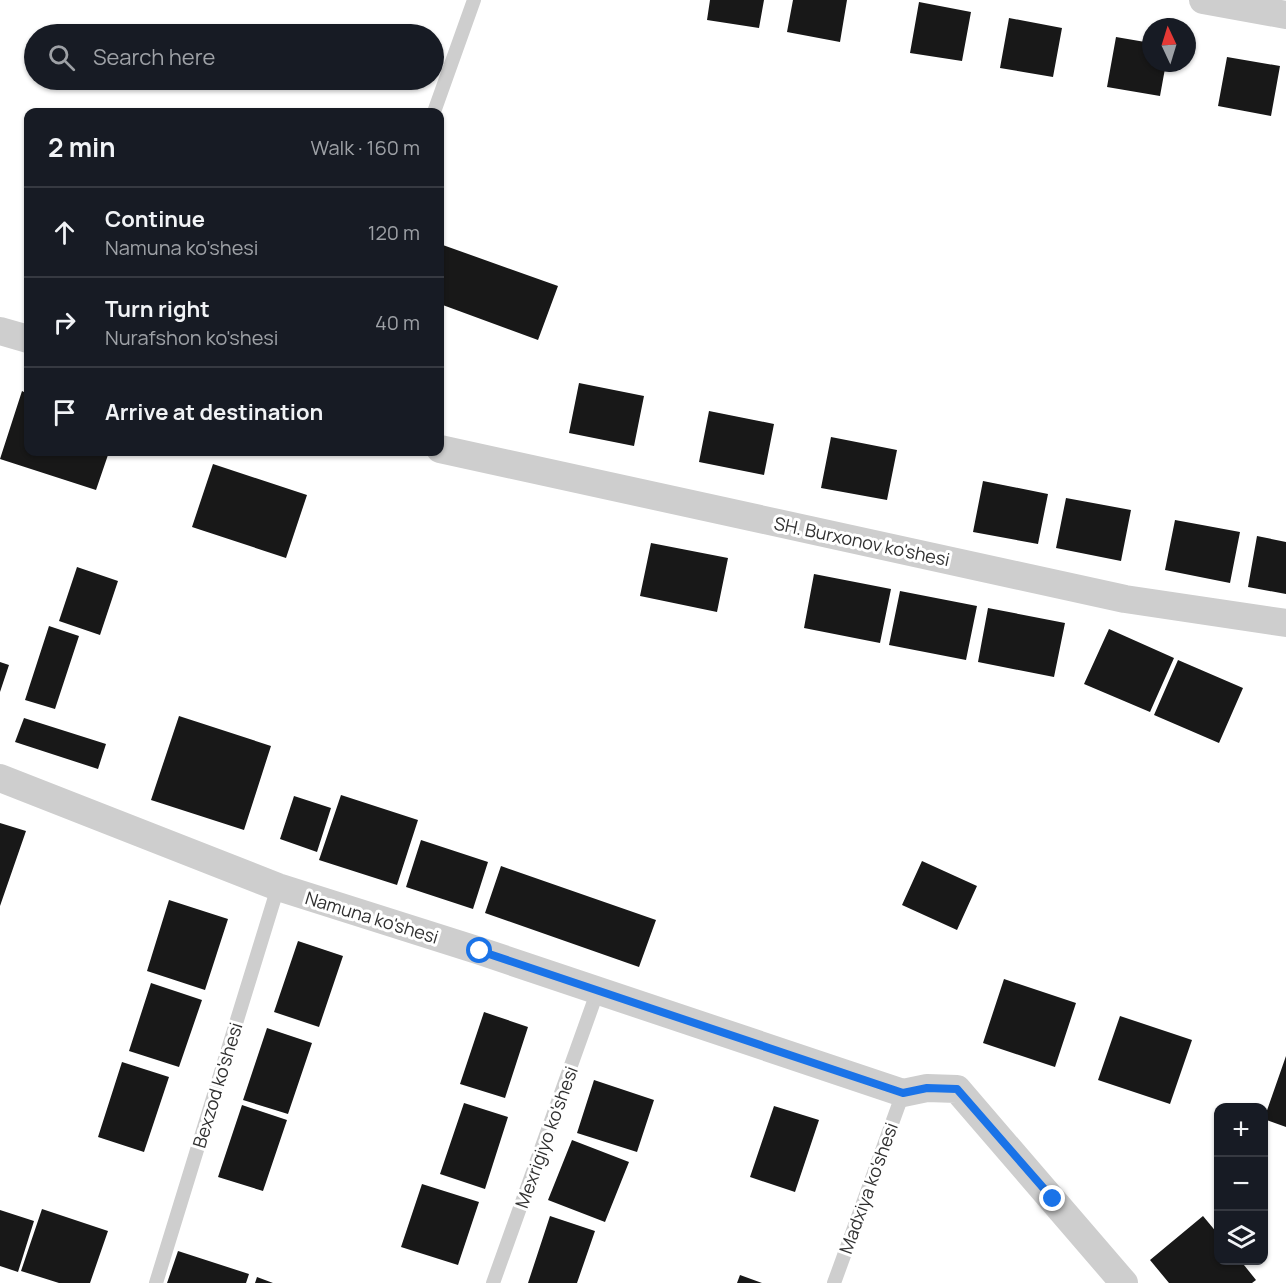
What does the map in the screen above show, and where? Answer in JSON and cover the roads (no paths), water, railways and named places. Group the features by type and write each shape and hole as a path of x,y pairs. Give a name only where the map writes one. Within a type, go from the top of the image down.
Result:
{"street":[{"path":"1203,0 1286,15"},
{"path":"0,331 24,338"},
{"name":"SH. Burxonov ko'shesi","path":"444,450 1125,598 1286,623"},
{"name":"Namuna ko'shesi","path":"0,778 278,887 598,990 903,1093 927,1088 957,1089 1124,1283"}],"lane":[{"path":"444,84 474,0"},
{"path":"435,108 442,90"},
{"name":"Bexzod ko'shesi","path":"156,1283 278,887"},
{"name":"Mexrigiyo ko'shesi","path":"493,1283 598,990"},
{"name":"Madxiya ko'shesi","path":"834,1283 903,1093"}]}
